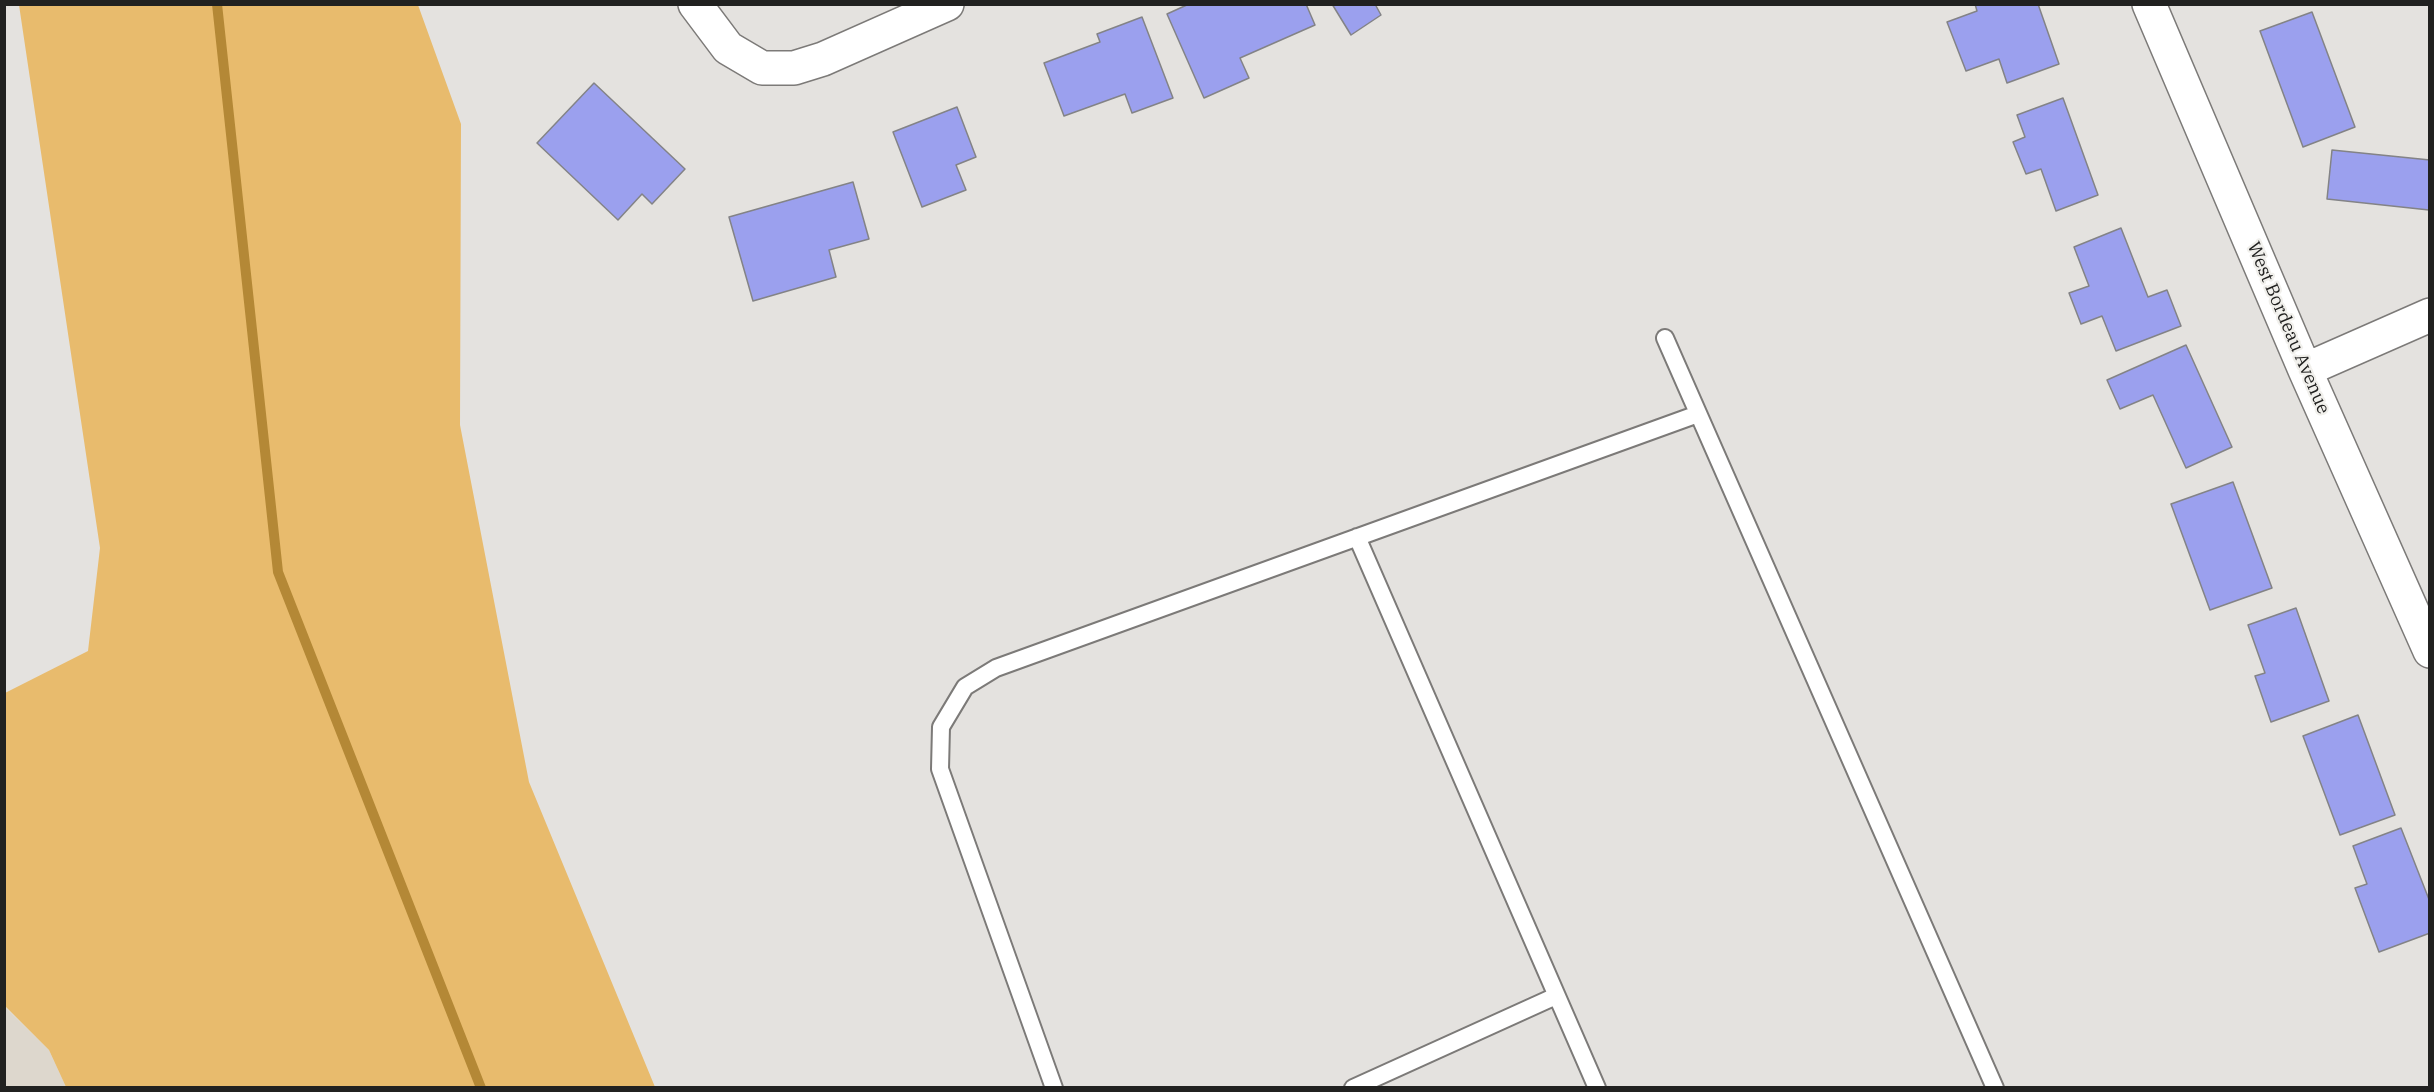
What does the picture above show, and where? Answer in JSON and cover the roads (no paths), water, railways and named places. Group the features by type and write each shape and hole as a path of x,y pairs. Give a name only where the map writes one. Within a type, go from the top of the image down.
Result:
{"street":[{"path":"695,4 728,48 762,68 794,68 823,59 947,4"},
{"name":"West Bordeau Avenue","path":"2149,4 2305,370 2430,651"},
{"path":"2305,370 2430,315"}],"lane":[{"path":"1665,338 1995,1088"},
{"path":"1054,1088 940,768 941,727 965,687 996,668 1698,414"},
{"path":"1357,537 1597,1088"},
{"path":"1353,1088 1556,996"}],"waterway":[{"path":"217,4 278,572 481,1088"}]}
